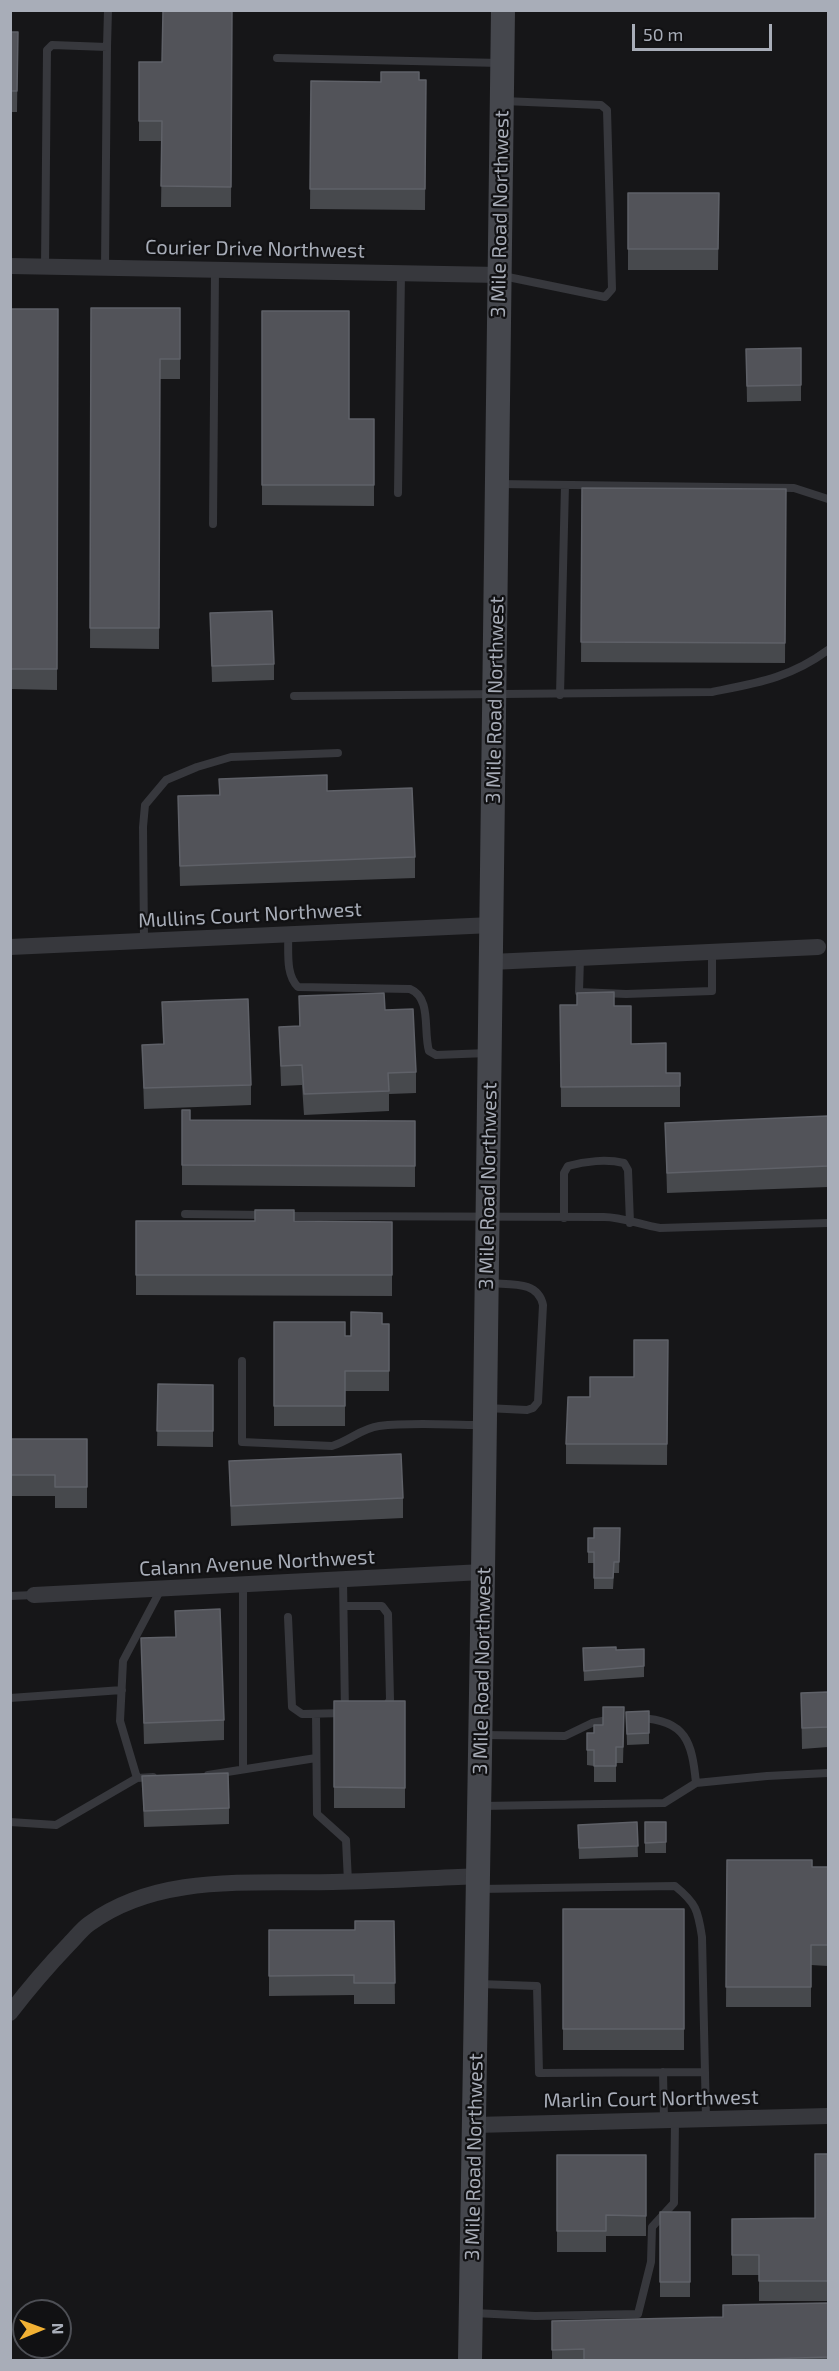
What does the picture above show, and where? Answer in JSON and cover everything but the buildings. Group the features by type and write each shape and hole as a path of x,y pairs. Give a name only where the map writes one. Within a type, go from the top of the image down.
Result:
{"main road":[{"name":"3 Mile Road Northwest","path":"470,2361 479,1882 503,10"}],"street":[{"name":"Courier Drive Northwest","path":"10,266 500,275"},
{"name":"Mullins Court Northwest","path":"10,947 492,925"},
{"path":"491,962 818,947"},
{"name":"Calann Avenue Northwest","path":"34,1595 483,1572"},
{"path":"10,2013 40,1974 88,1925 117,1907 171,1888 203,1885 348,1882 479,1882"},
{"name":"Marlin Court Northwest","path":"475,2125 828,2116"}],"lane":[{"path":"105,268 108,10"},
{"path":"45,267 46,50 52,45 107,47"},
{"path":"277,58 502,63"},
{"path":"500,275 605,297 612,290 607,110 600,105 501,101"},
{"path":"213,524 215,270"},
{"path":"398,493 401,273"},
{"path":"498,484 794,488 828,499"},
{"path":"560,695 565,485"},
{"path":"294,696 494,696 712,692 775,679 816,659 828,650"},
{"path":"144,941 142,827 145,805 166,780 231,756 338,753"},
{"path":"288,934 290,973 293,982 298,987 410,989 418,992 423,1000 429,1051 436,1054 490,1053"},
{"path":"580,958 579,992 626,994 712,991 712,952"},
{"path":"564,1218 564,1173 568,1166 577,1163 615,1161 624,1162 628,1170 630,1223"},
{"path":"185,1214 488,1218 616,1217 630,1223 660,1228 828,1223"},
{"path":"242,1361 242,1442 332,1446 378,1426 485,1417 533,1408 538,1402 543,1305 541,1296 536,1289 529,1286 487,1283"},
{"path":"288,1617 292,1707 302,1714 350,1712 343,1579"},
{"path":"243,1584 243,1769"},
{"path":"137,1778 120,1721 123,1661 162,1589"},
{"path":"10,1596 34,1595"},
{"path":"344,1606 382,1606 388,1614 390,1700 383,1710 373,1711"},
{"path":"10,1698 122,1690"},
{"path":"316,1713 317,1814 346,1840 348,1882"},
{"path":"481,1735 565,1736 602,1720 657,1719 681,1732 690,1744 696,1783"},
{"path":"200,1775 316,1758"},
{"path":"480,1806 664,1803 696,1783 828,1773"},
{"path":"10,1822 56,1826 137,1778 158,1777"},
{"path":"479,1882 675,1886 692,1900 699,1914 702,1936 706,2119"},
{"path":"477,1984 537,1986 539,2073 705,2072"},
{"path":"471,2313 535,2316 638,2314 651,2262 652,2227 674,2203 669,2120 663,2072"}]}
